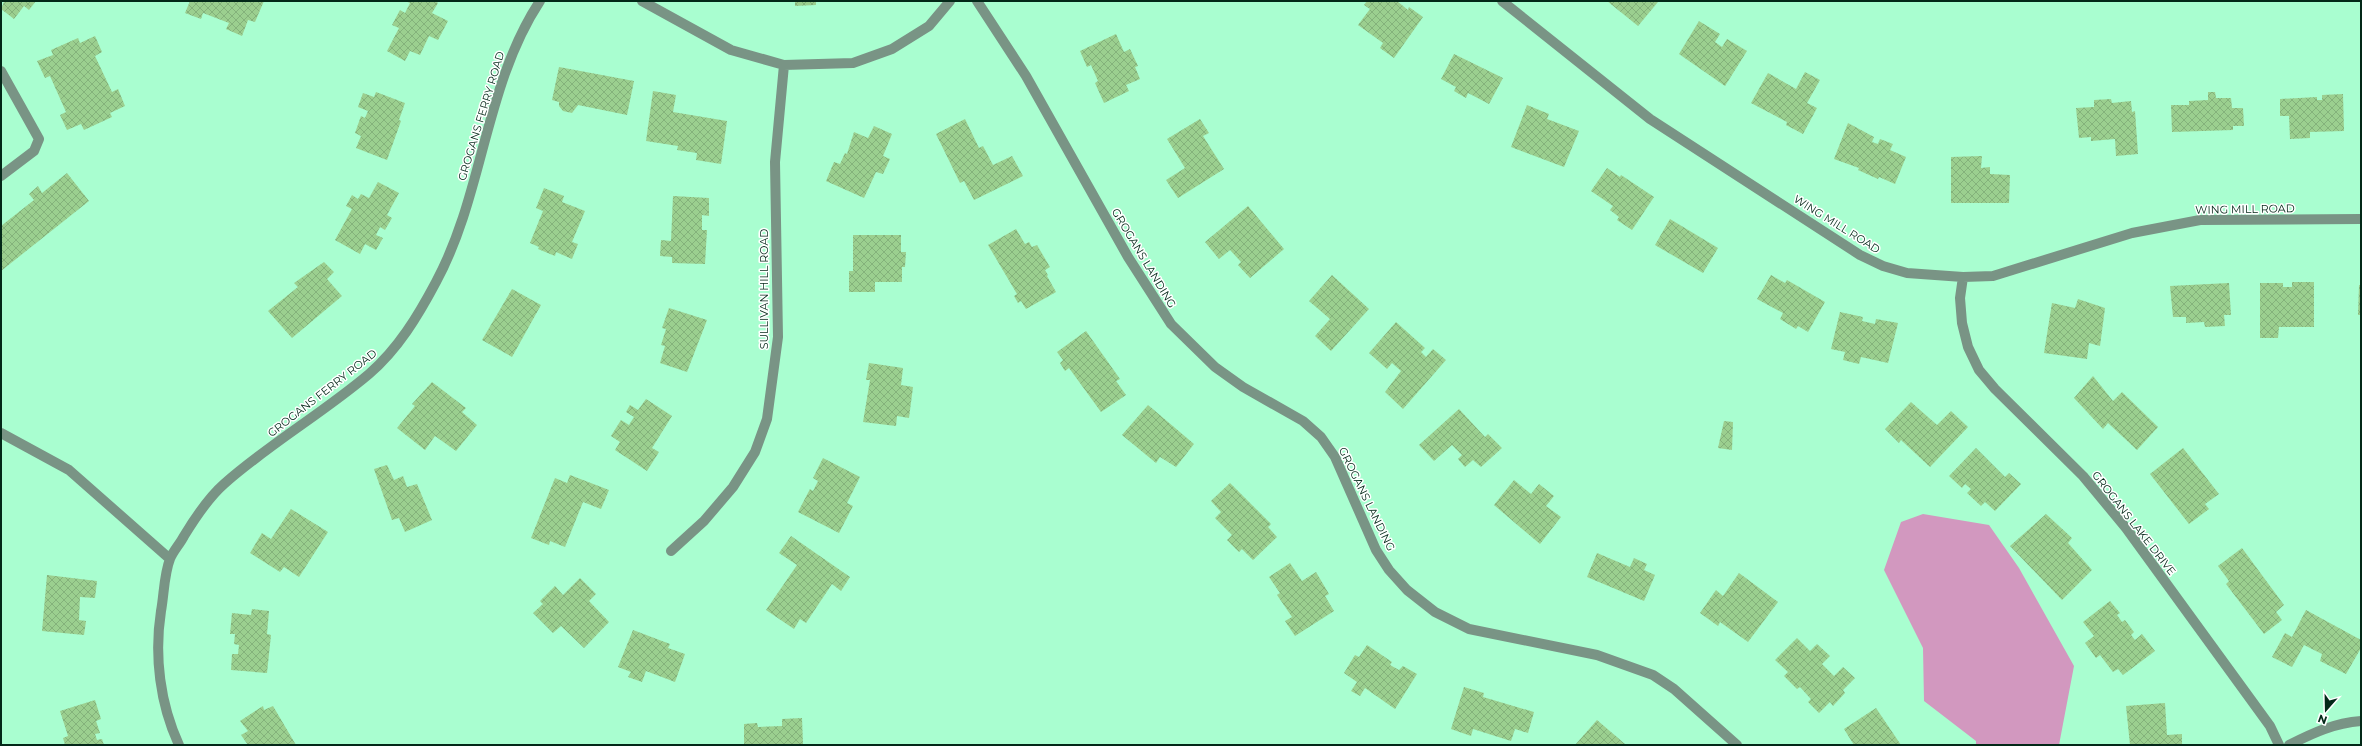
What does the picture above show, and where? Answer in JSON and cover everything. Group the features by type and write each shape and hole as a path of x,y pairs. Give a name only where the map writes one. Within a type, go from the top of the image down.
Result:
{"street":[{"name":"GROGANS FERRY ROAD","path":"179,745 166,708 158,668 158,631 170,559 195,519 223,485 369,374 392,352 411,326 438,280 459,230 501,83 513,51 540,1"},
{"path":"642,1 731,50 784,65 853,63 892,49 929,26 950,1"},
{"name":"GROGANS LANDING","path":"977,1 1026,76 1128,257 1170,324 1216,367 1244,387 1303,421 1321,437 1334,457 1376,550 1389,570 1407,590 1435,612 1469,629 1597,654 1653,675 1674,689 1737,745"},
{"name":"WING MILL ROAD","path":"1502,1 1650,118 1860,255 1883,266 1907,273 1963,278 1993,276 2132,233 2200,220 2361,219"},
{"name":"SULLIVAN HILL ROAD","path":"671,551 704,521 733,487 755,452 767,419 778,337 775,162 784,65"},
{"path":"1,71 39,138 34,151 1,176"},
{"name":"GROGANS LAKE DRIVE","path":"1963,278 1960,298 1962,323 1968,347 1979,370 1995,389 2083,476 2126,528 2270,726 2279,745"},
{"path":"1,433 69,470 170,559"},
{"path":"2289,745 2319,729 2341,722 2361,721"}],"shaded area":[{"path":"1923,514 1989,525 2019,568 2074,666 2059,745 1976,745 1976,741 1924,701 1923,648 1884,570 1901,522"}],"building":[{"path":"2,1 36,1 29,10 24,6 14,19 1,9 4,2"},
{"path":"190,1 264,1 255,22 248,20 242,36 226,29 229,23 203,13 201,19 185,13"},
{"path":"405,1 435,1 438,3 432,13 448,21 438,40 429,36 420,55 410,51 405,61 387,51 399,28 392,25 400,10 405,13 410,3"},
{"path":"795,1 816,1 816,5 795,6"},
{"path":"1367,1 1397,1 1408,10 1409,7 1423,17 1394,58 1380,48 1383,43 1358,25 1370,9 1364,5"},
{"path":"1607,1 1657,1 1658,2 1638,26"},
{"path":"1699,21 1720,34 1715,42 1722,47 1727,39 1747,51 1725,86 1679,54"},
{"path":"1116,34 1124,52 1130,49 1138,66 1135,67 1140,79 1126,85 1129,91 1104,103 1095,83 1098,81 1091,65 1087,67 1080,51"},
{"path":"95,36 102,52 95,56 112,92 118,89 125,106 110,113 112,117 84,130 81,124 67,130 60,115 66,112 50,76 45,78 37,61 53,55 51,50 78,38 80,43"},
{"path":"1454,54 1503,78 1489,104 1468,93 1466,98 1454,91 1456,87 1441,79"},
{"path":"559,67 634,81 627,115 578,105 572,113 563,111 559,106 559,102 552,100"},
{"path":"1805,72 1820,80 1807,103 1817,108 1803,134 1786,125 1787,122 1751,103 1768,73 1796,89"},
{"path":"653,91 676,95 673,112 727,121 721,164 696,160 697,153 677,150 678,146 646,141"},
{"path":"376,92 405,103 399,120 401,121 387,160 356,148 361,136 355,133 361,116 365,118 368,111 358,107 363,93 374,97"},
{"path":"2208,92 2215,92 2216,98 2231,98 2232,108 2243,108 2244,126 2233,126 2233,130 2172,132 2171,105 2189,105 2189,101 2208,100"},
{"path":"2343,94 2344,131 2310,132 2310,138 2290,139 2289,116 2280,116 2280,99 2317,97 2317,100 2322,100 2322,95"},
{"path":"2111,99 2112,103 2131,101 2132,112 2135,111 2138,154 2116,156 2115,139 2091,141 2091,137 2079,138 2076,108 2094,107 2094,100"},
{"path":"1527,105 1549,114 1547,119 1579,131 1564,167 1511,147"},
{"path":"965,119 979,148 983,146 993,165 1012,156 1023,176 974,200 964,181 960,183 936,134"},
{"path":"1200,119 1209,133 1203,136 1224,169 1178,198 1166,180 1185,168 1167,139"},
{"path":"1848,123 1874,137 1872,142 1878,144 1880,139 1893,144 1890,150 1906,157 1895,184 1879,177 1878,179 1858,170 1859,168 1834,159"},
{"path":"874,126 892,134 883,156 890,159 883,174 876,172 864,198 826,181 834,162 840,164 845,153 847,154 854,132 868,138"},
{"path":"1982,156 1981,168 1990,167 1990,174 2010,175 2009,203 1951,203 1951,157"},
{"path":"1607,168 1620,177 1621,175 1654,197 1632,230 1617,220 1619,217 1610,210 1613,206 1591,191"},
{"path":"67,173 89,201 1,271 1,226 34,200 29,194 38,186 42,193"},
{"path":"378,182 399,193 387,215 392,218 385,230 380,227 376,235 383,238 376,250 365,244 360,254 335,240 352,209 346,206 352,195 358,199 361,194 369,198"},
{"path":"544,188 564,196 562,202 585,211 572,242 578,244 572,259 556,252 555,256 538,249 539,247 530,243 543,211 536,208"},
{"path":"673,196 709,198 709,216 702,215 702,230 707,230 705,264 672,263 672,257 660,256 661,240 671,241"},
{"path":"1248,206 1284,249 1250,278 1238,265 1241,262 1230,250 1219,259 1205,242"},
{"path":"1670,219 1718,248 1703,273 1655,245"},
{"path":"1016,229 1025,244 1029,242 1032,247 1037,245 1050,267 1045,270 1056,292 1026,309 1021,301 1018,303 1014,296 1017,294 988,245"},
{"path":"853,235 901,235 901,252 906,252 905,267 902,267 902,282 875,282 875,292 849,292 849,271 853,271"},
{"path":"324,262 334,272 327,279 342,296 292,338 268,311 298,287 294,283"},
{"path":"1332,275 1369,309 1331,351 1315,336 1330,319 1309,301"},
{"path":"1771,275 1785,283 1787,280 1825,302 1808,332 1798,326 1796,329 1780,319 1783,313 1757,299"},
{"path":"2292,282 2314,282 2314,327 2279,327 2278,338 2260,338 2260,283 2283,283 2283,287 2292,287"},
{"path":"2229,283 2231,315 2224,315 2225,326 2205,327 2204,322 2186,323 2186,317 2173,317 2170,286"},
{"path":"2359,285 2361,285 2361,315 2358,315"},
{"path":"512,289 541,305 512,357 482,340"},
{"path":"2078,299 2105,308 2100,346 2089,343 2087,359 2044,353 2052,303 2075,308"},
{"path":"669,308 707,320 687,372 660,363 665,346 661,345 666,329 662,328"},
{"path":"1840,312 1863,317 1862,321 1875,324 1876,319 1898,323 1888,363 1861,357 1859,364 1843,360 1845,352 1831,349"},
{"path":"1396,322 1425,348 1421,352 1426,357 1433,349 1446,360 1403,409 1385,392 1401,371 1392,363 1387,369 1369,353"},
{"path":"1086,331 1120,379 1116,381 1126,395 1101,412 1069,368 1065,371 1060,363 1063,360 1057,352"},
{"path":"869,363 903,368 901,385 913,387 909,418 897,416 896,426 863,422 870,380 866,380"},
{"path":"2093,376 2113,401 2122,392 2158,427 2137,450 2108,423 2103,429 2074,398"},
{"path":"432,382 466,408 462,412 477,425 456,451 435,436 425,450 397,428 415,406 412,404"},
{"path":"646,399 672,416 652,448 659,452 647,471 615,450 620,442 611,436 621,420 629,425 634,417 626,412 630,405 638,410"},
{"path":"1911,402 1937,425 1951,411 1968,427 1930,467 1901,440 1899,443 1885,429"},
{"path":"1148,405 1194,444 1176,467 1160,457 1156,463 1122,435"},
{"path":"1459,409 1485,437 1488,434 1502,448 1481,467 1473,460 1465,467 1458,459 1462,455 1452,445 1434,461 1419,445"},
{"path":"1724,421 1733,422 1732,450 1718,448"},
{"path":"1976,448 2005,477 2009,473 2021,484 1995,511 1985,502 1981,506 1967,493 1971,489 1965,484 1962,488 1949,476"},
{"path":"2183,448 2219,494 2205,504 2209,509 2189,524 2150,474"},
{"path":"823,458 860,477 847,503 853,506 839,533 798,512 810,489 813,491 818,481 813,478"},
{"path":"387,465 394,480 403,476 407,487 417,484 432,520 405,532 399,518 392,520 374,469"},
{"path":"570,475 609,490 601,509 583,502 565,547 550,541 549,545 531,538 555,478 567,483"},
{"path":"1514,480 1531,494 1539,484 1554,496 1546,506 1561,517 1540,544 1494,505"},
{"path":"1230,483 1271,524 1268,527 1277,537 1253,560 1242,549 1239,552 1227,540 1232,535 1215,518 1221,512 1211,501"},
{"path":"291,509 328,532 299,577 284,567 280,572 250,553 262,533 271,539"},
{"path":"2046,514 2072,538 2068,543 2092,570 2062,600 2010,546"},
{"path":"791,536 850,577 841,591 832,584 806,623 800,619 794,629 766,610 797,565 779,553"},
{"path":"2242,548 2284,605 2276,612 2282,620 2264,634 2226,584 2229,581 2218,566"},
{"path":"1597,553 1630,567 1634,558 1647,564 1644,570 1655,575 1644,601 1587,577"},
{"path":"1290,563 1302,581 1316,572 1329,594 1325,596 1334,611 1295,636 1285,621 1292,617 1277,595 1280,593 1269,577"},
{"path":"1739,573 1778,602 1748,642 1720,622 1718,626 1700,613 1716,590 1723,596"},
{"path":"47,575 97,581 95,598 80,597 79,620 86,621 84,635 42,631"},
{"path":"580,578 596,594 589,601 609,622 584,648 561,626 553,633 533,613 543,604 540,601 555,586 563,595"},
{"path":"2110,601 2120,613 2117,615 2122,622 2125,620 2134,632 2131,635 2135,640 2142,634 2155,651 2123,675 2118,669 2113,672 2100,655 2096,658 2085,643 2094,636 2083,622"},
{"path":"252,609 269,611 267,634 271,635 267,673 231,670 232,654 238,654 239,645 234,644 235,634 230,634 232,613 251,615"},
{"path":"2306,610 2361,640 2361,648 2346,674 2320,661 2322,654 2304,645 2292,667 2272,657 2285,633 2292,637"},
{"path":"633,630 670,644 668,648 685,654 675,682 646,671 642,682 628,677 631,672 618,667"},
{"path":"1797,638 1810,651 1817,644 1830,656 1822,664 1834,676 1843,667 1855,678 1843,690 1845,693 1833,706 1830,702 1819,713 1808,702 1811,699 1800,687 1797,689 1784,676 1788,672 1775,660"},
{"path":"1367,645 1392,662 1390,665 1399,670 1403,666 1417,674 1395,709 1365,688 1360,696 1351,691 1357,682 1344,673 1355,655 1359,657"},
{"path":"1464,687 1484,693 1483,697 1534,712 1528,733 1515,729 1511,741 1473,729 1471,736 1451,729"},
{"path":"95,700 101,719 96,721 100,733 95,734 97,740 102,739 104,745 65,745 63,738 68,736 60,711"},
{"path":"2165,703 2167,735 2182,734 2182,745 2130,745 2126,706"},
{"path":"263,706 264,710 273,706 296,745 248,745 241,735 248,731 240,721"},
{"path":"1876,708 1901,745 1854,745 1844,729"},
{"path":"802,718 803,744 744,745 744,724 757,723 758,727 782,726 782,719"},
{"path":"1597,720 1625,744 1575,745"}]}
